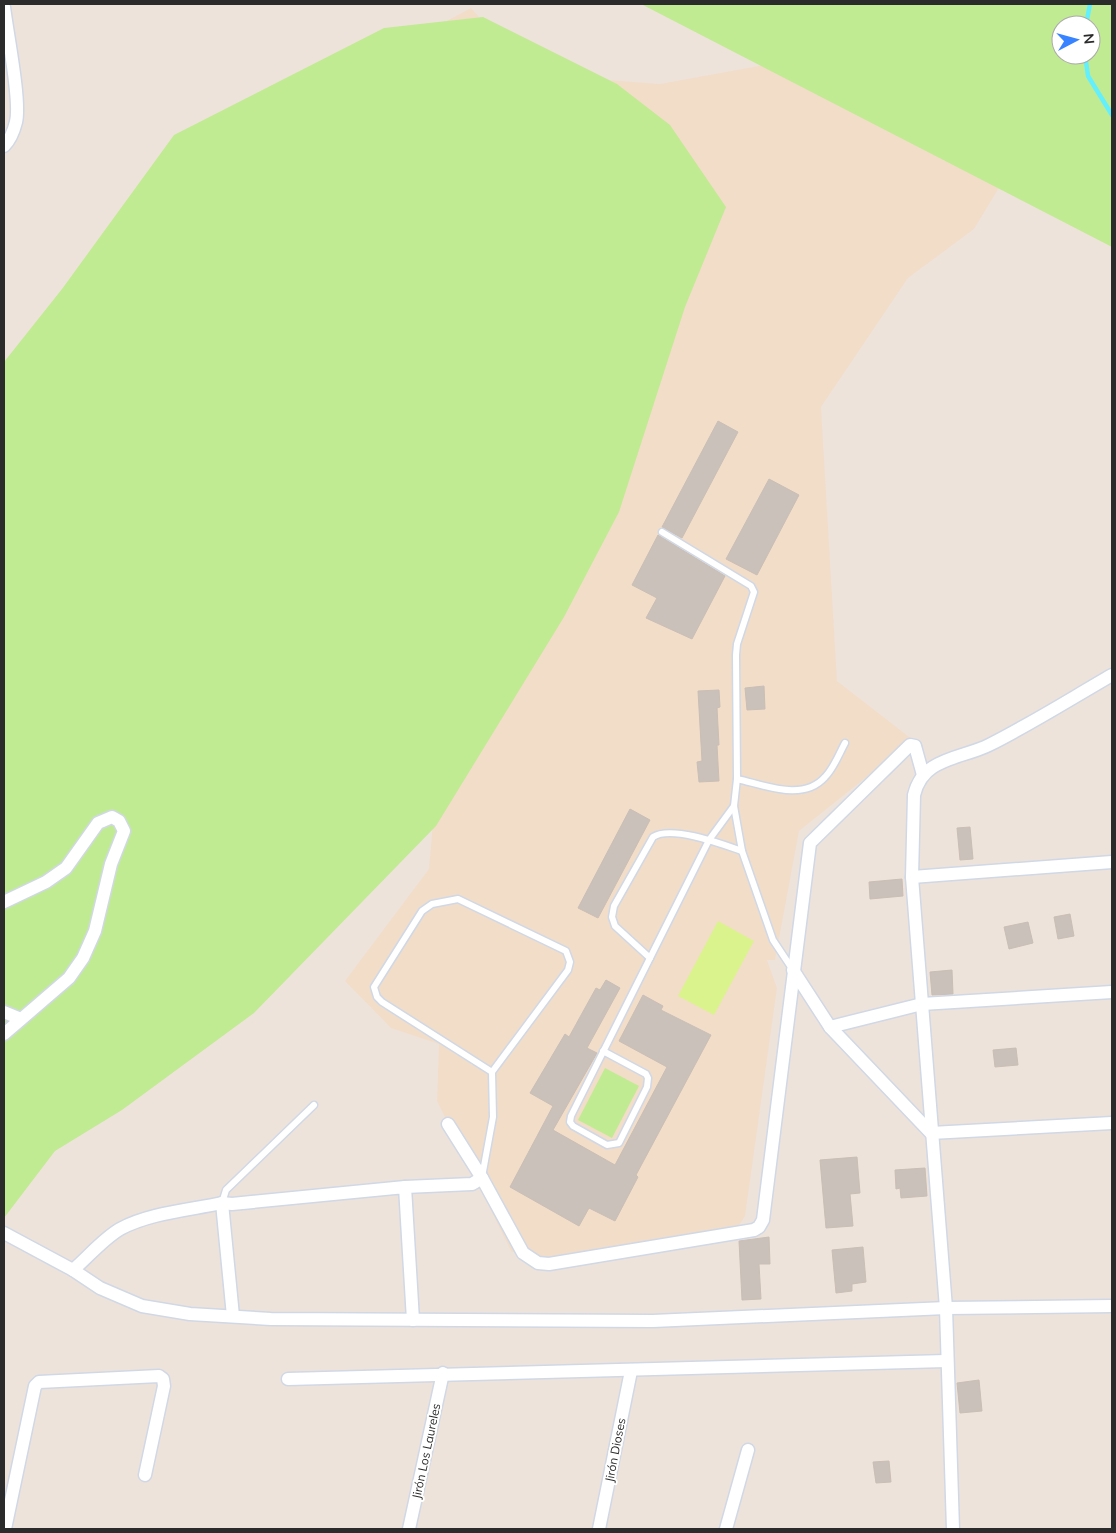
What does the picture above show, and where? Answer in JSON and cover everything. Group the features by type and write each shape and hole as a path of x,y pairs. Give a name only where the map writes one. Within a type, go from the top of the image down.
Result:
{"street":[{"path":"4,7 16,99 16,121 8,142 4,146"},
{"path":"953,1529 946,1361 946,1308 912,877 914,795 916,785 923,775 933,767 956,756 988,746 1112,675"},
{"path":"448,1124 482,1178 523,1253 538,1263 549,1264 759,1228 763,1220 810,843 910,745 915,746 923,775"},
{"path":"4,902 46,882 66,868 98,823 112,817 119,821 124,831 123,836 111,864 95,931 83,958 69,978 4,1034"},
{"path":"912,877 1112,862"},
{"path":"793,970 830,1027 931,1134"},
{"path":"830,1027 922,1004 1112,992"},
{"path":"4,1012 21,1019"},
{"path":"931,1134 1112,1122"},
{"path":"73,1270 118,1230 131,1224 222,1203 405,1187 472,1184 482,1178"},
{"path":"405,1187 414,1320"},
{"path":"222,1203 233,1316"},
{"path":"4,1233 73,1270 100,1288 142,1306 190,1314 271,1319 653,1321 946,1308 1112,1306"},
{"path":"288,1379 946,1361"},
{"name":"Jirón Dioses","path":"600,1529 631,1371"},
{"name":"Jirón Los Laureles","path":"409,1529 443,1374"},
{"path":"5,1529 35,1386 38,1382 159,1376 163,1379 164,1386 145,1475"},
{"path":"726,1529 748,1450"}],"lane":[{"path":"662,532 752,586 754,592 737,644 737,779 734,806 742,851 773,940 793,970"},
{"path":"737,779 797,792 815,786 826,776 844,743"},
{"path":"603,1051 646,1074 648,1078 647,1087 619,1142 612,1146 573,1126 570,1122 571,1116 603,1051 709,840 734,806"},
{"path":"650,958 614,926 612,917 614,906 653,837 658,834 667,833 709,840 742,851"},
{"path":"482,1178 493,1118 492,1072 568,970 568,956 566,951 458,899 432,904 422,911 374,987 377,997 492,1072"},
{"path":"222,1203 226,1190 314,1105"}],"shaded area":[{"path":"471,8 529,74 660,84 819,55 1011,168 974,229 908,278 821,407 837,681 913,740 799,831 775,960 767,960 777,988 745,1216 733,1235 531,1260 511,1251 437,1101 439,1044 391,1028 345,981 429,869 446,677 352,72"}],"green space":[{"path":"641,4 1112,4 1112,247"},
{"path":"483,17 617,84 670,125 726,207 685,307 619,512 564,617 436,826 254,1013 122,1110 55,1151 4,1218 4,362 62,289 174,135 384,28"},
{"path":"718,921 754,941 714,1015 678,996"},
{"path":"605,1068 639,1086 612,1138 578,1120"}],"building":[{"path":"718,421 738,432 682,538 662,527"},
{"path":"769,479 799,495 757,575 726,559"},
{"path":"658,535 725,576 692,639 646,618 657,598 632,585"},
{"path":"764,686 765,709 747,710 745,688"},
{"path":"719,690 720,707 717,708 719,745 717,745 719,781 699,782 697,762 702,761 698,691"},
{"path":"630,809 650,820 598,918 578,908"},
{"path":"970,827 973,859 960,860 957,828"},
{"path":"902,879 903,896 870,899 869,882"},
{"path":"1070,914 1074,936 1058,939 1054,917"},
{"path":"1028,922 1033,943 1009,949 1004,927"},
{"path":"952,970 953,994 932,995 930,972"},
{"path":"606,980 620,988 587,1048 597,1053 553,1130 615,1165 667,1067 619,1041 643,995 663,1006 661,1010 711,1035 636,1175 638,1177 615,1221 589,1208 579,1226 510,1187 553,1106 530,1093 565,1034 569,1037 596,988 600,990"},
{"path":"1016,1048 1018,1065 995,1067 993,1050"},
{"path":"857,1157 860,1193 850,1194 853,1226 826,1228 820,1160"},
{"path":"925,1168 927,1196 901,1198 900,1188 896,1189 895,1170"},
{"path":"769,1237 770,1264 759,1264 761,1299 742,1300 739,1241"},
{"path":"863,1247 866,1282 852,1284 852,1291 836,1293 832,1250"},
{"path":"979,1380 982,1411 960,1413 957,1383"},
{"path":"889,1461 891,1482 876,1483 873,1462"}],"waterway":[{"path":"1088,15 1090,4"},
{"path":"1086,65 1088,76 1112,115"}]}
